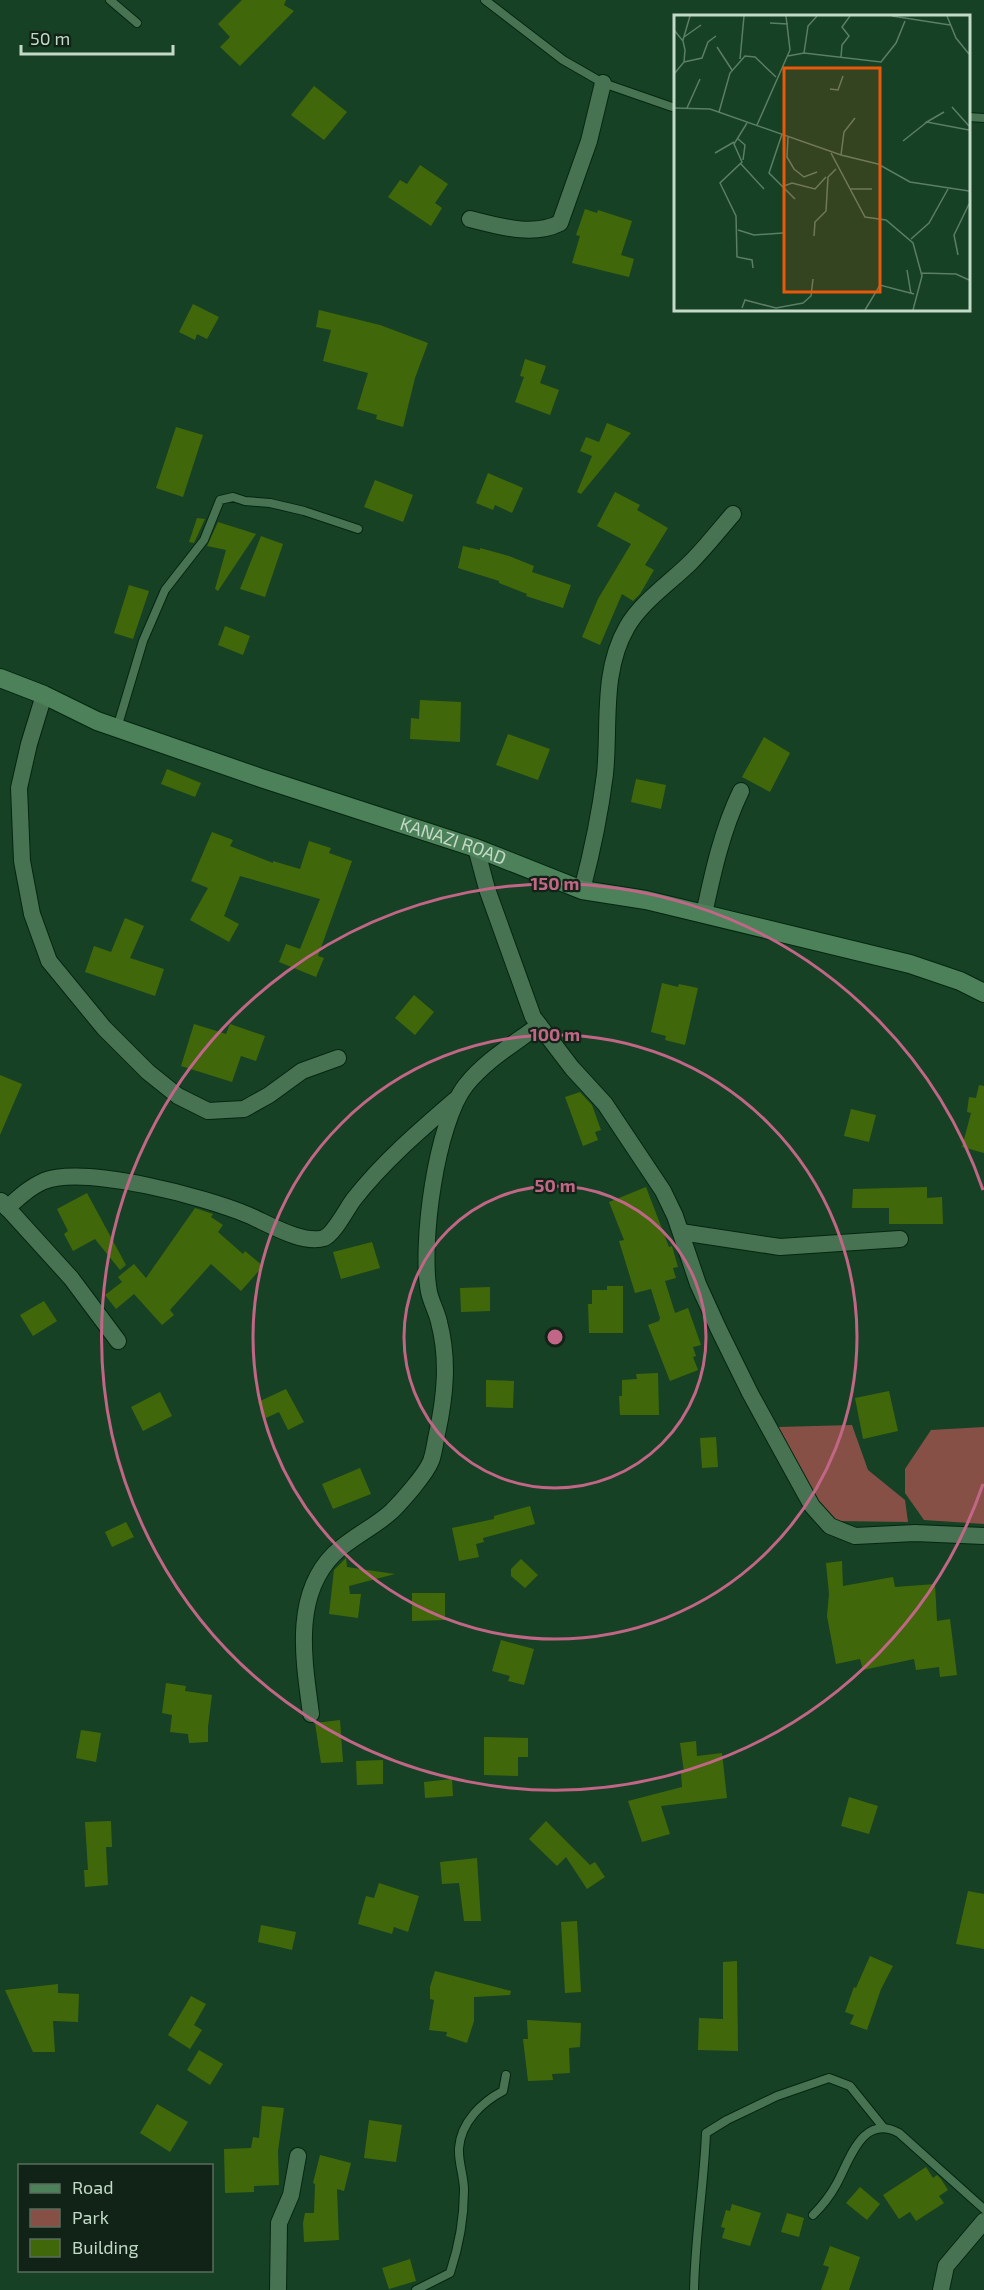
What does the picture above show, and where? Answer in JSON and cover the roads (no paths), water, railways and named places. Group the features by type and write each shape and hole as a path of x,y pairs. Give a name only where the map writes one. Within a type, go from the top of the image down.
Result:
{"main road":[{"name":"KANAZI ROAD","path":"0,678 44,695 97,721 261,778 476,848 582,890 646,900 910,964 960,981 984,993"}],"street":[{"path":"470,219 503,228 523,229 548,229 560,222 589,141 603,83"},
{"path":"582,890 595,840 603,784 609,688 615,656 627,626 658,591 691,562 733,514"},
{"path":"44,695 19,788 22,861 32,914 49,961 104,1028 148,1072 178,1096 208,1111 244,1109 269,1095 302,1071 338,1058"},
{"path":"704,914 720,845 741,791"},
{"path":"476,848 497,918 533,1017 572,1068 605,1104 663,1191 681,1232 698,1284 750,1393 795,1472 803,1492 830,1526 855,1536 915,1533 984,1536"},
{"path":"311,1714 304,1630 305,1613 320,1569 335,1552 382,1521 400,1503 431,1462 443,1408 446,1366 439,1322 429,1292 427,1238 437,1161 452,1111 466,1085 488,1063 539,1025"},
{"path":"118,1341 71,1278 3,1204 44,1181 62,1177 89,1177 180,1194 244,1213 308,1240 317,1240 328,1237 354,1199 380,1170 412,1137 458,1098"},
{"path":"681,1232 780,1247 900,1239"},
{"path":"278,2290 279,2223 291,2195 297,2156"},
{"path":"941,2290 946,2266 984,2221"}],"lane":[{"path":"110,0 137,24"},
{"path":"485,0 563,60 603,83 674,108"},
{"path":"969,117 984,118"},
{"path":"117,728 143,640 165,590 204,540 220,500 233,497 245,501 270,503 304,511 358,529"},
{"path":"416,2290 450,2273 459,2244 464,2188 459,2148 465,2129 474,2114 486,2100 503,2091 506,2075"},
{"path":"694,2290 696,2238 705,2178 706,2133 727,2120 777,2096 829,2078 850,2086 883,2127"},
{"path":"813,2215 831,2195 858,2142 876,2128 883,2127 899,2133 984,2210"}]}
